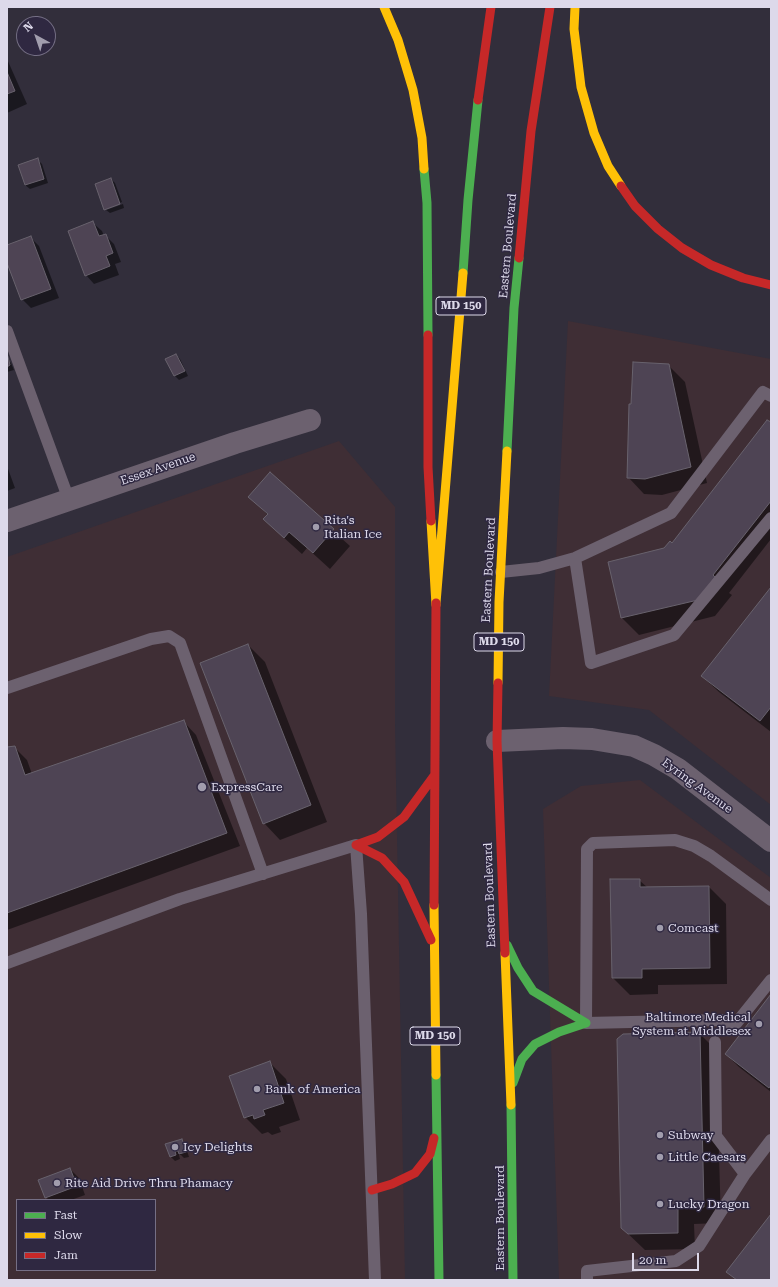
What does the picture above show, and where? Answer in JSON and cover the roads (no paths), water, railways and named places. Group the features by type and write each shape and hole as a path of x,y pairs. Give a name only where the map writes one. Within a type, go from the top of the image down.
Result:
{"main road":[{"path":"384,7 398,40 411,83 422,138 427,203 428,467 436,606"},
{"name":"MD 150","path":"439,1280 434,946 436,606 456,373 468,200 482,64 491,7"},
{"name":"Eastern Boulevard","path":"513,1280 510,1092 498,741 499,602 514,308 531,131 550,7"},
{"path":"575,7 574,29 581,87 594,133 608,166 621,187 636,206 658,229 682,248 710,265 743,278 771,285"},
{"path":"356,846 378,837 404,817 434,776"},
{"path":"356,846 382,858 404,882 434,946"},
{"path":"504,940 518,968 533,991 586,1023"},
{"path":"510,1092 522,1059 535,1044 559,1032 586,1023"},
{"path":"372,1190 392,1184 415,1173 430,1154 437,1125"}],"street":[{"name":"Essex Avenue","path":"7,521 235,443 310,420"},
{"name":"Eyring Avenue","path":"498,741 563,738 592,740 634,746 654,755 678,769 771,841"}],"lane":[{"path":"7,331 69,500"},
{"path":"501,572 539,568 575,558 671,513 763,392 771,396"},
{"path":"575,558 591,663 674,635 771,518"},
{"path":"7,688 152,638 169,636 180,643 263,874"},
{"path":"771,900 711,856 694,846 675,840 593,843 587,849 586,1023 722,1020 734,1026 771,980"},
{"path":"7,963 180,899 356,846 361,914 375,1280"},
{"path":"715,1042 716,1136 745,1174"},
{"path":"587,1280 587,1271 676,1260 699,1246 745,1174 771,1140"}],"place":[{"name":"Rita's Italian Ice","path":"316,527"},
{"name":"ExpressCare","path":"202,787"},
{"name":"Comcast","path":"660,928"},
{"name":"Baltimore Medical System at Middlesex","path":"759,1024"},
{"name":"Bank of America","path":"257,1089"},
{"name":"Subway","path":"660,1135"},
{"name":"Icy Delights","path":"175,1147"},
{"name":"Little Caesars","path":"660,1157"},
{"name":"Rite Aid Drive Thru Phamacy","path":"57,1183"},
{"name":"Lucky Dragon","path":"660,1204"}]}
